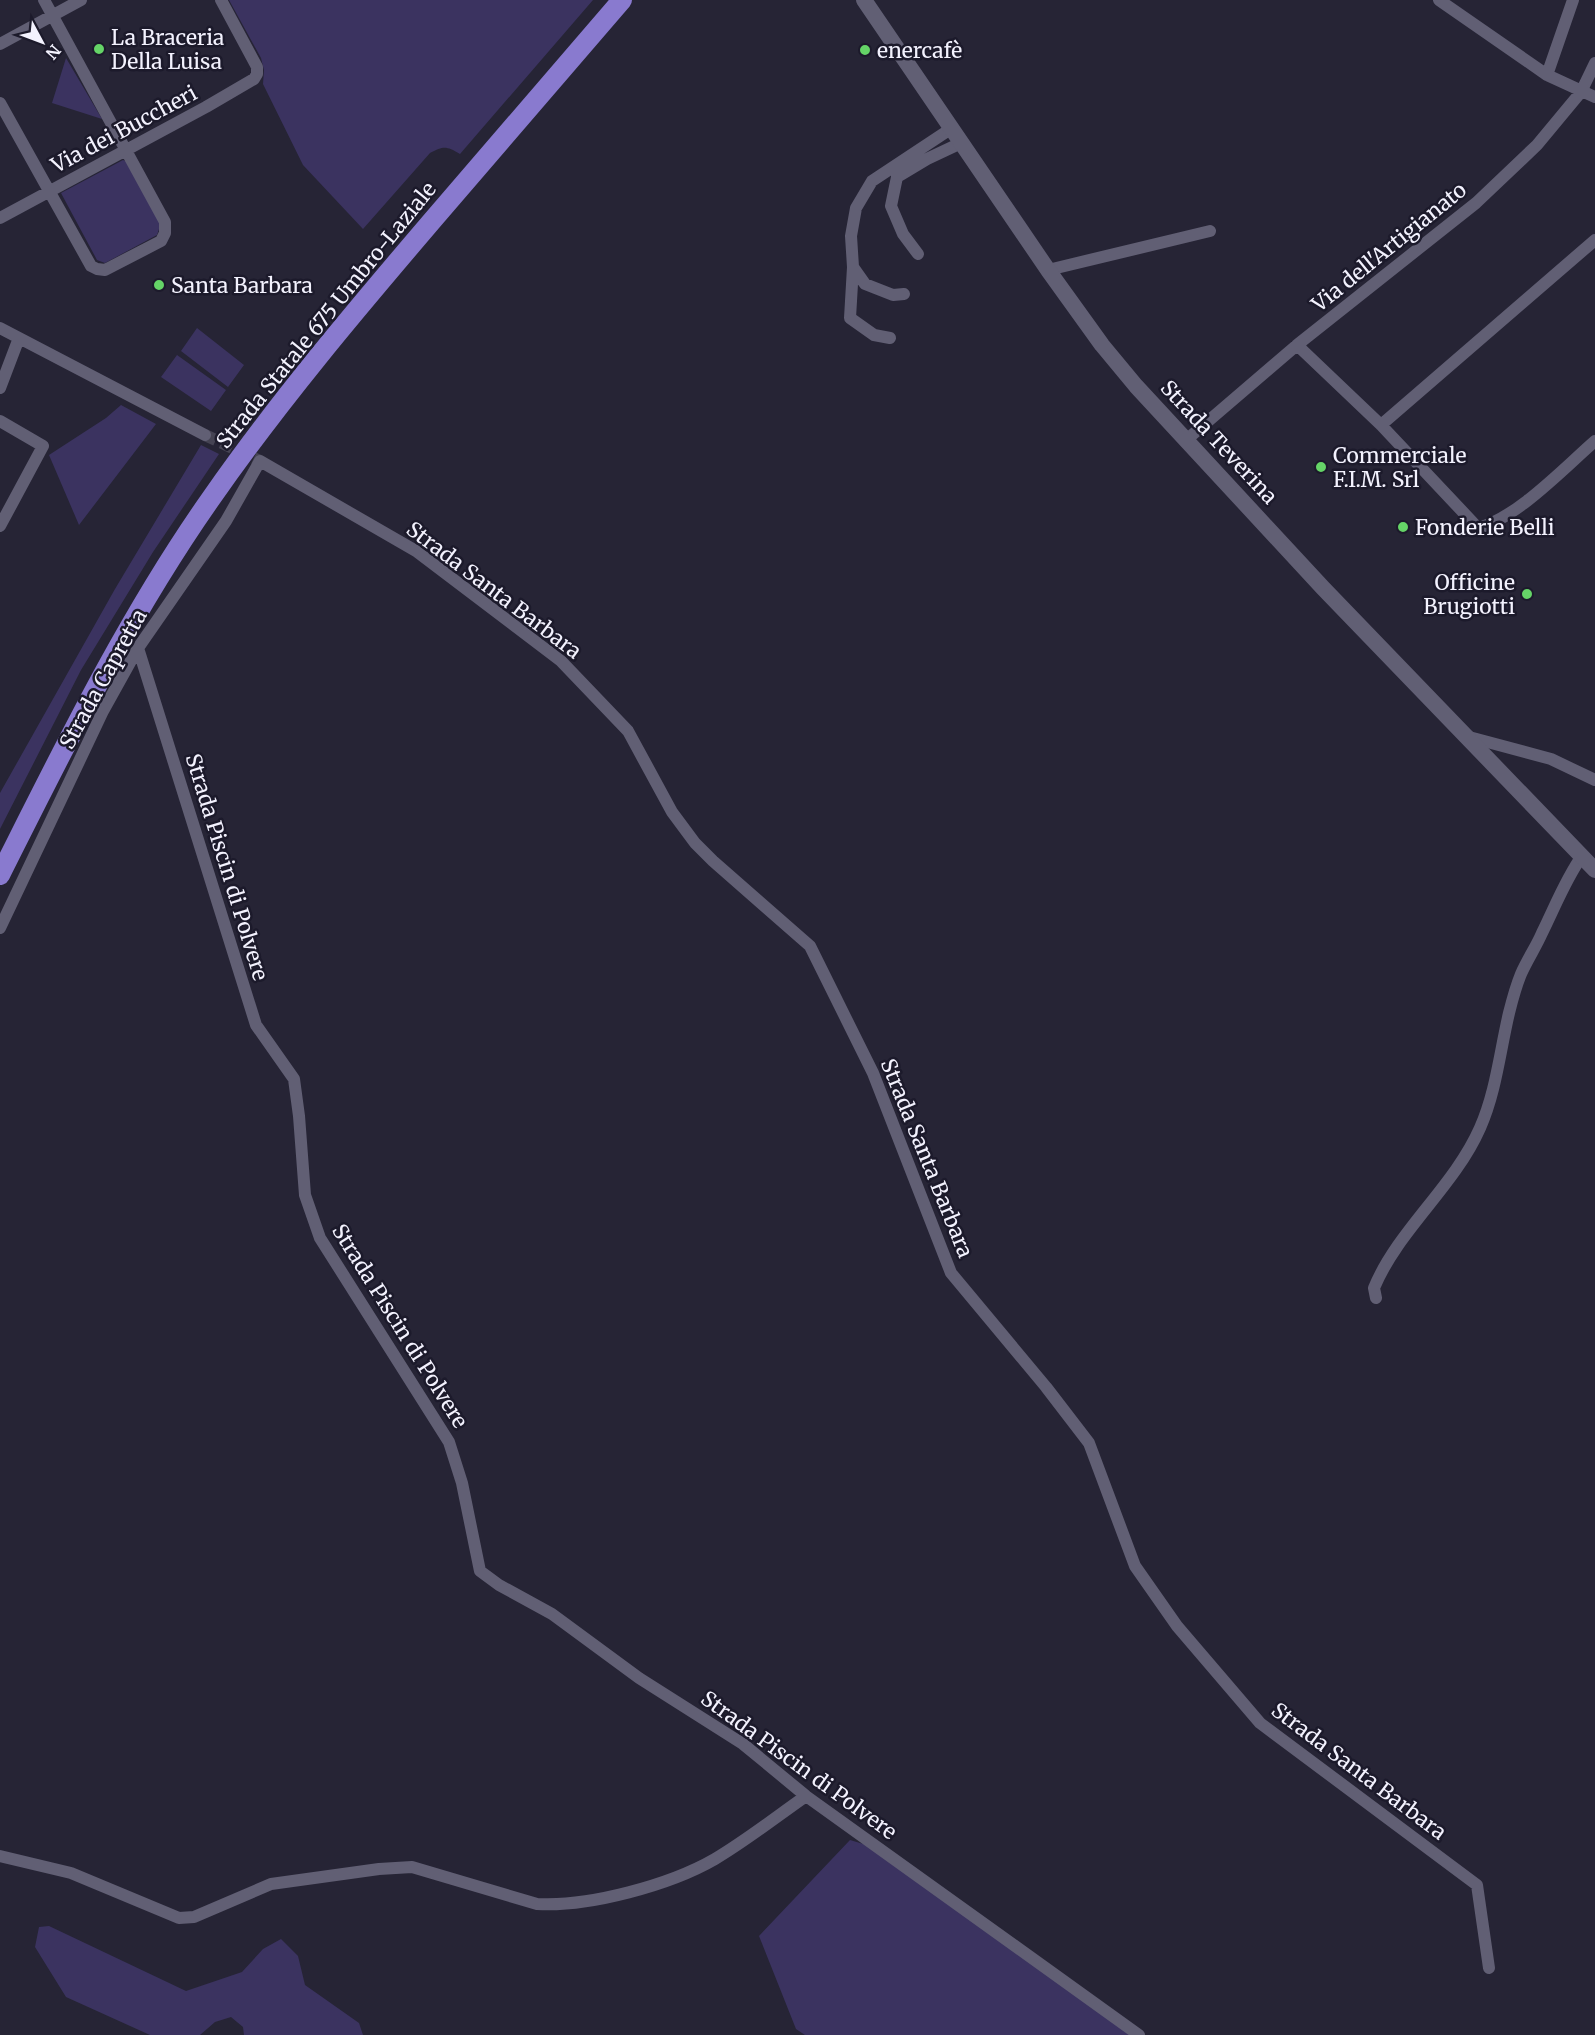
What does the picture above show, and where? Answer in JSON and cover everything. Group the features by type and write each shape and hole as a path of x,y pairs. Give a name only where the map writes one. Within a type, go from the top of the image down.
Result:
{"highway":[{"name":"Strada Statale 675 Umbro-Laziale","path":"0,849 75,700 134,594 216,471 292,369 344,306 606,0"},
{"name":"Strada Statale 675 Umbro-Laziale","path":"0,875 113,654 211,498 294,386 354,312 622,0"}],"main road":[{"name":"Strada Teverina","path":"864,0 1048,270 1102,345 1185,441 1323,588 1595,870"}],"street":[{"path":"0,103 92,266 105,270 161,241 165,233 165,222 44,0"},
{"path":"0,44 81,0"},
{"name":"Via dei Buccheri","path":"0,218 206,108 254,79 257,67 222,0"},
{"path":"1438,0 1546,75 1595,98"},
{"path":"1546,75 1573,0"},
{"name":"Via dell'Artigianato","path":"1185,441 1297,345 1476,202 1537,145 1581,92 1595,63"},
{"path":"890,338 874,335 850,318 853,267 851,236 856,208 872,182 952,128"},
{"path":"918,254 903,234 891,206 897,177 927,159 961,143"},
{"path":"1048,270 1210,231"},
{"path":"1381,425 1595,240"},
{"path":"853,267 865,284 893,295 904,294"},
{"path":"0,328 205,435"},
{"path":"0,388 19,338"},
{"path":"1297,345 1381,425 1478,528 1489,525 1518,509 1595,441"},
{"path":"0,421 43,446 0,526"},
{"name":"Strada Capretta","path":"0,928 103,711 138,648 226,520 260,461"},
{"name":"Strada Santa Barbara","path":"260,461 416,551 561,661 628,731 672,812 694,843 810,946 873,1072 951,1273 1047,1387 1089,1443 1135,1566 1177,1626 1260,1723 1477,1885 1490,1968"},
{"name":"Strada Piscin di Polvere","path":"138,648 256,1025 294,1079 305,1195 320,1238 449,1442 462,1483 480,1571 499,1585 552,1614 639,1678 743,1744 806,1796 1139,2035"},
{"path":"1468,737 1551,759 1595,780"},
{"path":"1376,1298 1374,1288 1389,1261 1445,1187 1481,1127 1520,975 1570,873 1582,856"},
{"path":"0,1856 71,1873 179,1918 194,1917 271,1884 379,1869 412,1867 537,1904 553,1905 608,1896 665,1882 713,1860 806,1796"}],"shaded area":[{"path":"229,0 593,0 460,154 445,148 430,153 363,229 303,165 263,84 264,70 261,58"},
{"path":"66,58 102,119 52,103"},
{"path":"123,160 128,162 161,223 157,235 105,263 97,260 61,193"},
{"path":"197,328 244,365 228,387 181,351"},
{"path":"177,355 226,390 211,411 161,377"},
{"path":"121,405 156,424 79,525 49,455 106,418"},
{"path":"201,445 219,454 153,552 81,670 0,829 0,793 115,589"},
{"path":"850,1840 870,1846 1131,2035 805,2035 796,2029 759,1936"},
{"path":"49,1926 186,1991 242,1972 263,1949 281,1939 298,1956 305,1985 359,2023 363,2035 244,2035 243,2027 231,2017 215,2022 200,2035 150,2035 66,1997 35,1947 39,1927"}],"tunnel":[{"path":"205,435 260,461"}],"place":[{"name":"La Braceria Della Luisa","path":"99,49"},
{"name":"enercafè","path":"865,50"},
{"name":"Santa Barbara","path":"159,285"},
{"name":"Commerciale F.I.M. Srl","path":"1321,467"},
{"name":"Fonderie Belli","path":"1403,527"},
{"name":"Officine Brugiotti","path":"1527,594"}]}
